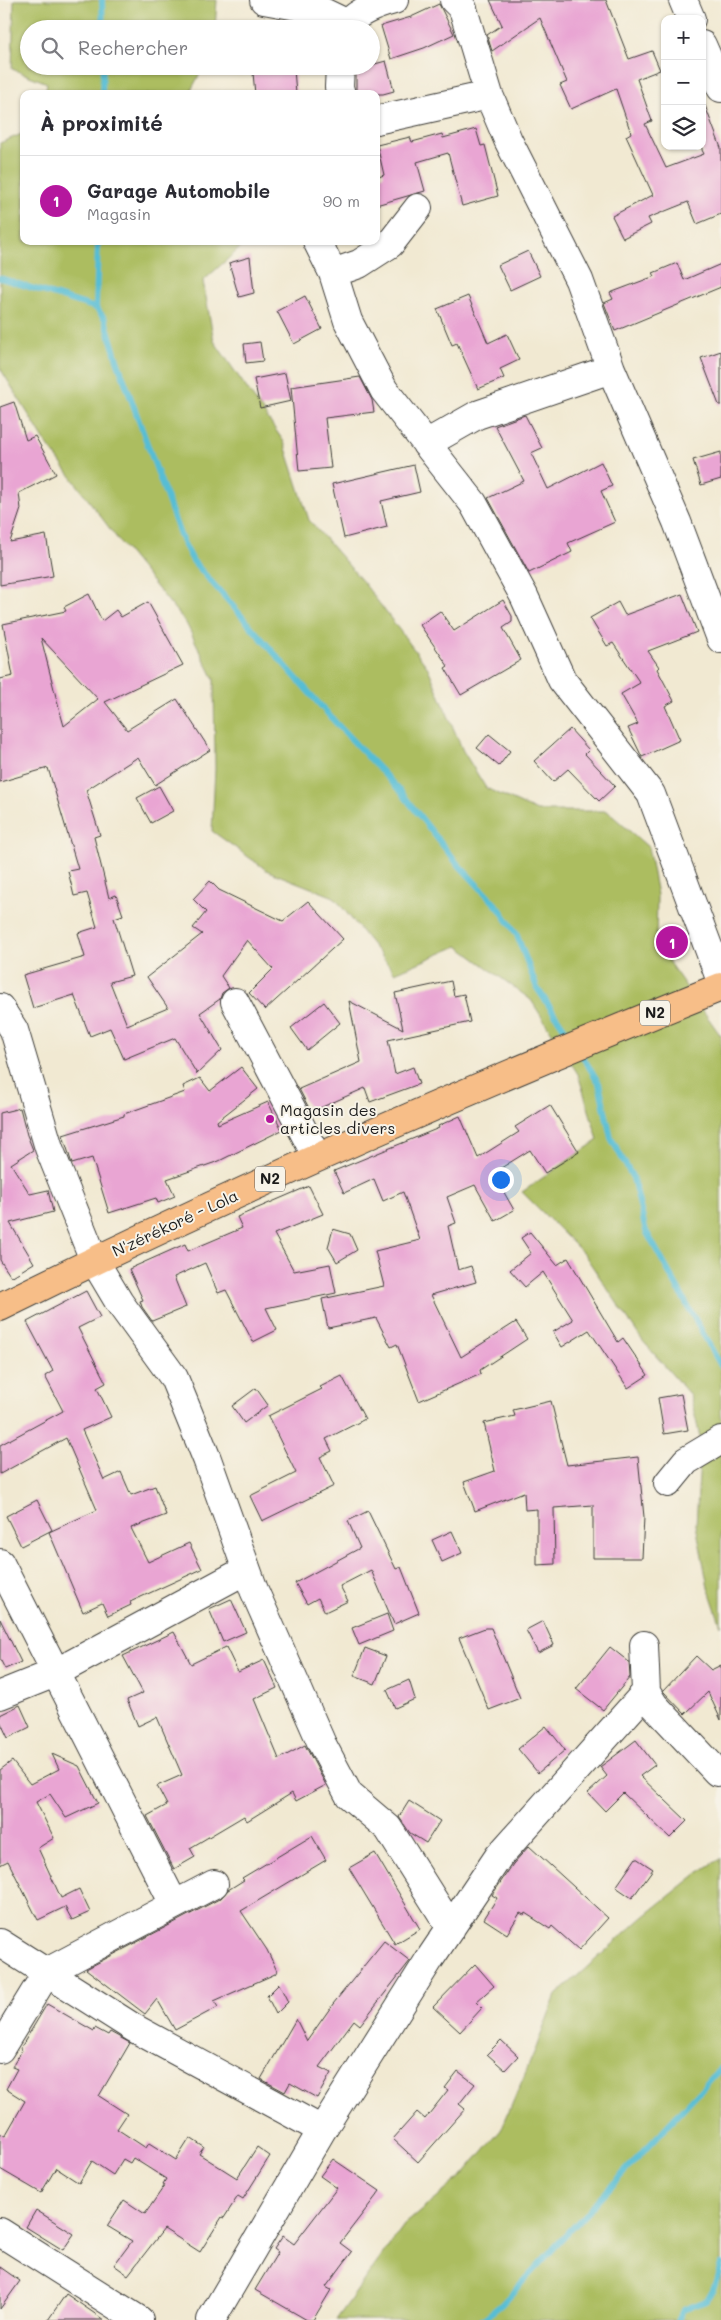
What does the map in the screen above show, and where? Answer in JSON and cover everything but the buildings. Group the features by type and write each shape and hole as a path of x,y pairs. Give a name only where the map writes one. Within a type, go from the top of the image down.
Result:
{"highway":[{"name":"N'zérékoré - Lola","path":"0,1307 94,1260 317,1158 543,1059 721,987"}],"street":[{"path":"264,0 320,10 337,20"},
{"path":"354,20 372,5 394,0"},
{"path":"454,0 463,9 488,95 508,140 579,280 611,369 676,522 721,639"},
{"path":"683,0 689,15"},
{"path":"706,53 721,88"},
{"path":"340,75 340,90"},
{"path":"380,119 488,95"},
{"path":"333,273 358,264 390,244 418,208"},
{"path":"319,245 333,273 348,321 384,390 473,503 524,596 562,680 651,794 721,981"},
{"path":"426,444 477,415 611,369"},
{"path":"235,1002 317,1158"},
{"path":"0,1008 14,1030 50,1148 94,1260 120,1302 174,1378 207,1459 246,1570 322,1744 349,1795 388,1828 451,1928"},
{"path":"668,1483 686,1461 721,1440"},
{"path":"0,1563 174,1904"},
{"path":"0,1695 55,1673 246,1570"},
{"path":"644,1644 646,1692 654,1705 717,1772"},
{"path":"211,2320 322,2130 499,1856 646,1692"},
{"path":"0,2049 47,1972 214,1884"},
{"path":"0,1943 134,2028 322,2130"},
{"path":"0,2232 139,2320"}],"green space":[{"path":"14,0 217,0 216,20 20,20 20,72 12,69"},
{"path":"27,75 199,75 191,90 46,90 47,83"},
{"path":"20,135 20,245 244,245 203,281 214,341 284,442 309,520 364,583 428,668 463,751 486,788 537,811 607,811 648,847 657,895 656,944 721,1036 721,1626 708,1587 696,1525 701,1441 690,1395 642,1340 584,1254 522,1192 598,1140 578,1074 531,1000 458,946 395,973 334,897 268,871 212,831 215,769 214,679 186,623 122,545 46,443 0,368 0,143"},
{"path":"721,1858 721,2320 336,2320 404,2225 461,2177 501,2130 556,1995 642,1918 698,1873"}],"waterway":[{"path":"102,0 103,20"},
{"path":"102,90 103,75"},
{"path":"96,308 98,245"},
{"path":"0,278 96,308 105,319 117,360 182,540 193,561 336,723 401,792 455,861 499,908 516,933 537,988 573,1041"},
{"path":"579,1051 599,1083 611,1138 633,1178 646,1231 721,1366"},
{"path":"482,2320 501,2305 721,2068"},
{"path":"678,2320 683,2310 706,2301 715,2285 721,2264"}],"place":[{"name":"Garage Automobile","path":"672,942"},
{"name":"Magasin des articles divers","path":"270,1119"}]}
